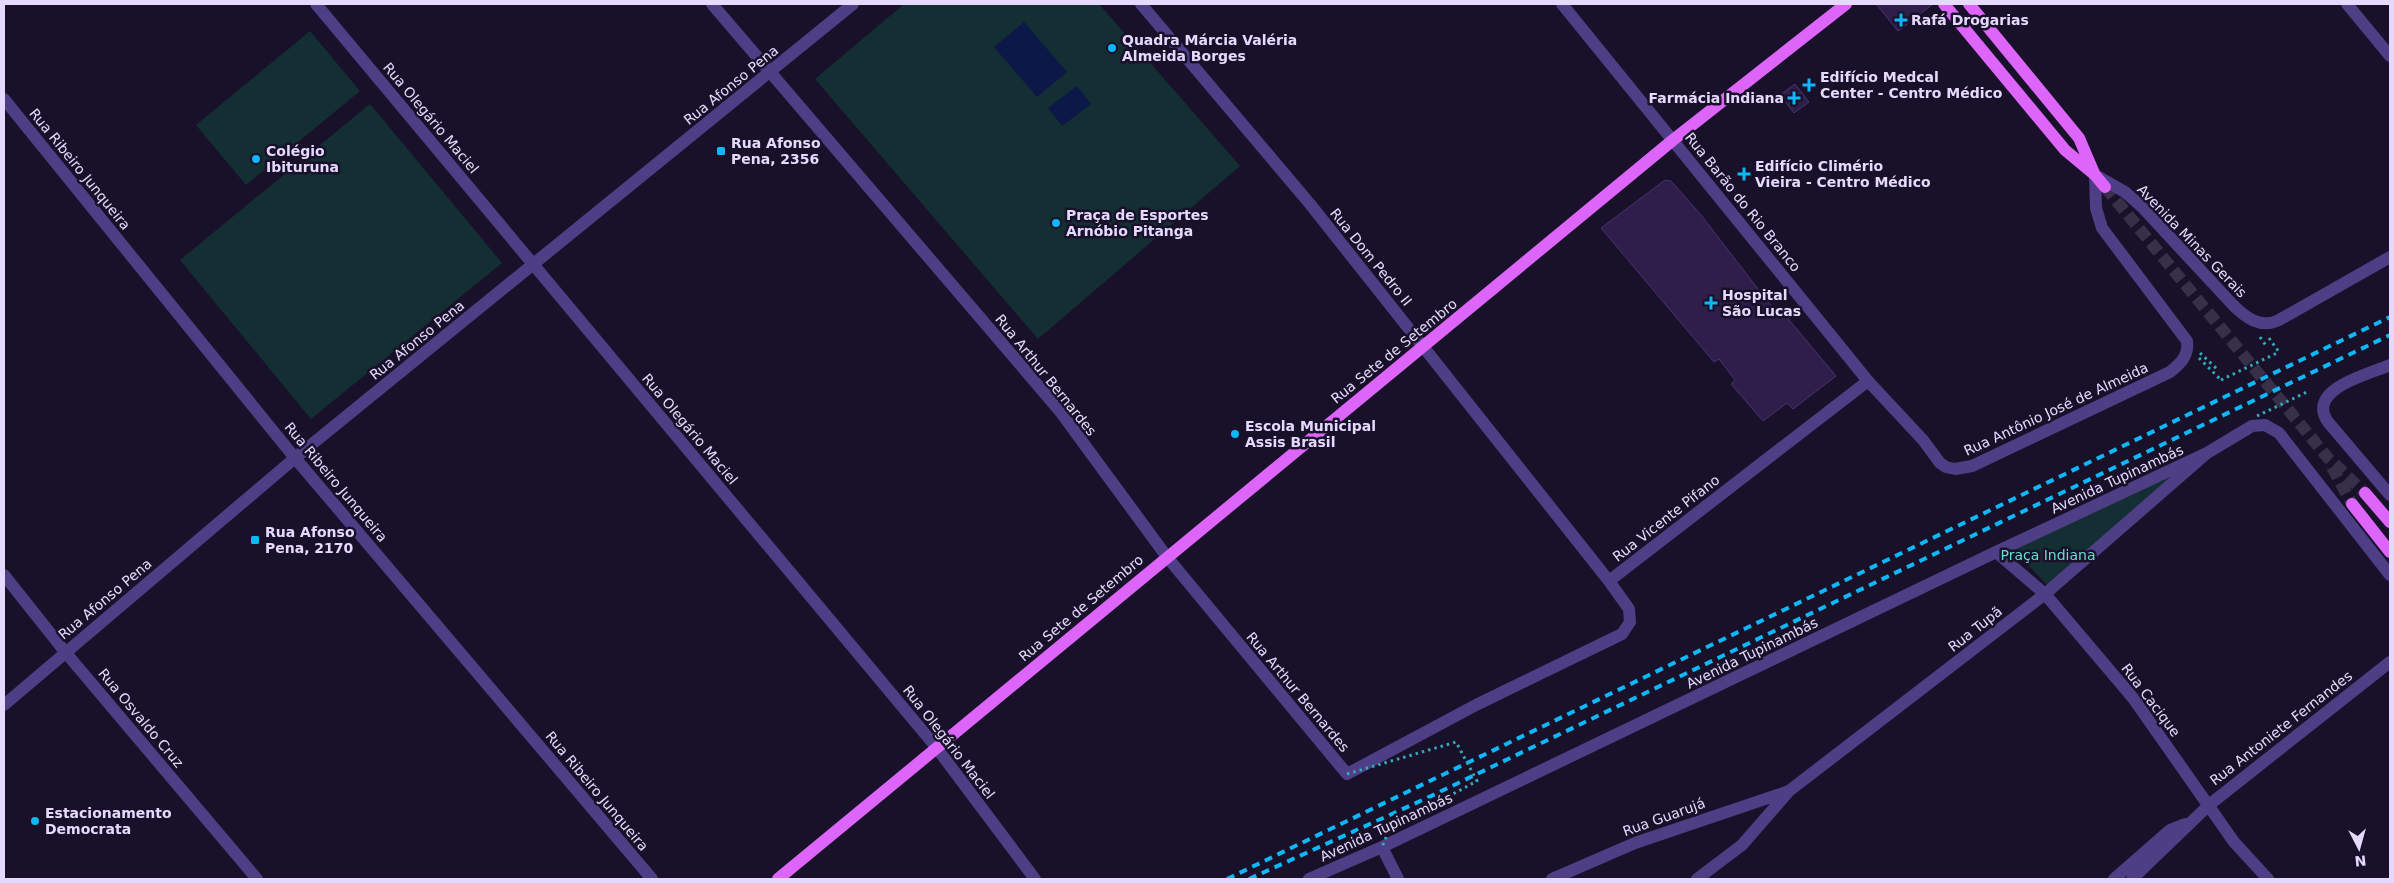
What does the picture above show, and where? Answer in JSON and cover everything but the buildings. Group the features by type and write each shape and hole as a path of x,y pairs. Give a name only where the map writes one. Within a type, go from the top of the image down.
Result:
{"main road":[{"name":"Rua Sete de Setembro","path":"778,879 1673,140 1846,4"},
{"name":"Avenida Minas Gerais","path":"1944,4 2065,150 2095,175"},
{"path":"1970,4 2079,138 2095,175 2105,187"},
{"path":"2365,493 2390,522"},
{"path":"2352,504 2390,552"}],"street":[{"name":"Rua Olegário Maciel","path":"316,4 936,747 1035,879"},
{"name":"Rua Arthur Bernardes","path":"712,4 1059,410 1167,557 1347,774"},
{"name":"Rua Afonso Pena","path":"4,705 295,458 854,4"},
{"name":"Rua Dom Pedro II","path":"1141,4 1310,204 1609,581"},
{"name":"Rua Barão do Rio Branco","path":"1562,4 1868,381 1923,440"},
{"path":"2347,4 2390,56"},
{"name":"Rua Ribeiro Junqueira","path":"4,99 295,458 652,879"},
{"name":"Avenida Minas Gerais","path":"2095,175 2116,186 2137,202 2241,313 2256,322 2273,322 2390,257"},
{"path":"2095,175 2096,208 2102,228 2186,341"},
{"name":"Rua Antônio José de Almeida","path":"1923,440 1935,458 1946,467 1955,469 1972,466 2170,372 2184,359 2186,341"},
{"path":"2390,365 2333,390 2325,398 2322,408 2328,422 2390,496"},
{"name":"Rua Vicente Pifano","path":"1347,774 1476,705 1622,634 1630,622 1629,608 1609,581 1868,381"},
{"name":"Rua Tupã","path":"1697,879 1742,845 1789,791 2045,594 2207,453 2252,426 2265,425 2279,433 2390,576"},
{"name":"Avenida Tupinambás","path":"1309,879 1382,847 1996,552 2207,453"},
{"name":"Rua Cacique","path":"1996,552 2045,594 2133,698 2234,842 2268,879"},
{"name":"Rua Osvaldo Cruz","path":"4,574 66,652 257,879"},
{"name":"Rua Antoniete Fernandes","path":"2132,879 2209,805 2390,662"},
{"name":"Rua Guarujá","path":"1552,879 1635,843 1727,810 1789,791"},
{"name":"Rua Antoniete Fernandes","path":"2114,879 2170,830 2192,821"},
{"path":"1382,847 1398,879"}],"path":[{"path":"2186,341 2222,380 2279,352"},
{"path":"2257,416 2309,390"},
{"path":"1347,774 1456,742 1477,782 1390,828 1382,847"}],"green space":[{"name":"Praça de Esportes Arnóbio Pitanga","path":"904,4 1099,4 1240,166 1038,339 815,79"},
{"path":"310,31 360,91 246,185 196,125"},
{"path":"370,104 502,263 311,419 180,260"},
{"name":"Praça Indiana","path":"2183,469 2047,585 2013,549"}],"shaded area":[{"path":"1024,22 1067,72 1037,97 994,47"},
{"path":"1077,86 1091,104 1062,126 1048,108"}],"tunnel":[{"path":"2105,187 2328,458 2365,493"},
{"path":"2332,467 2352,504"}],"railway":[{"path":"1227,879 2390,317"},
{"path":"1249,879 1427,798 2390,335"}],"place":[{"name":"Rafá Drogarias","path":"1901,20"},
{"name":"Quadra Márcia Valéria Almeida Borges","path":"1112,48"},
{"name":"Edifício Medcal Center - Centro Médico","path":"1809,85"},
{"name":"Farmácia Indiana","path":"1794,98"},
{"name":"Rua Afonso Pena, 2356","path":"721,151"},
{"name":"Colégio Ibituruna","path":"256,159"},
{"name":"Edifício Climério Vieira - Centro Médico","path":"1744,174"},
{"name":"Praça de Esportes Arnóbio Pitanga","path":"1056,223"},
{"name":"Hospital São Lucas","path":"1711,303"},
{"name":"Escola Municipal Assis Brasil","path":"1235,434"},
{"name":"Rua Afonso Pena, 2170","path":"255,540"},
{"name":"Estacionamento Democrata","path":"35,821"}]}
